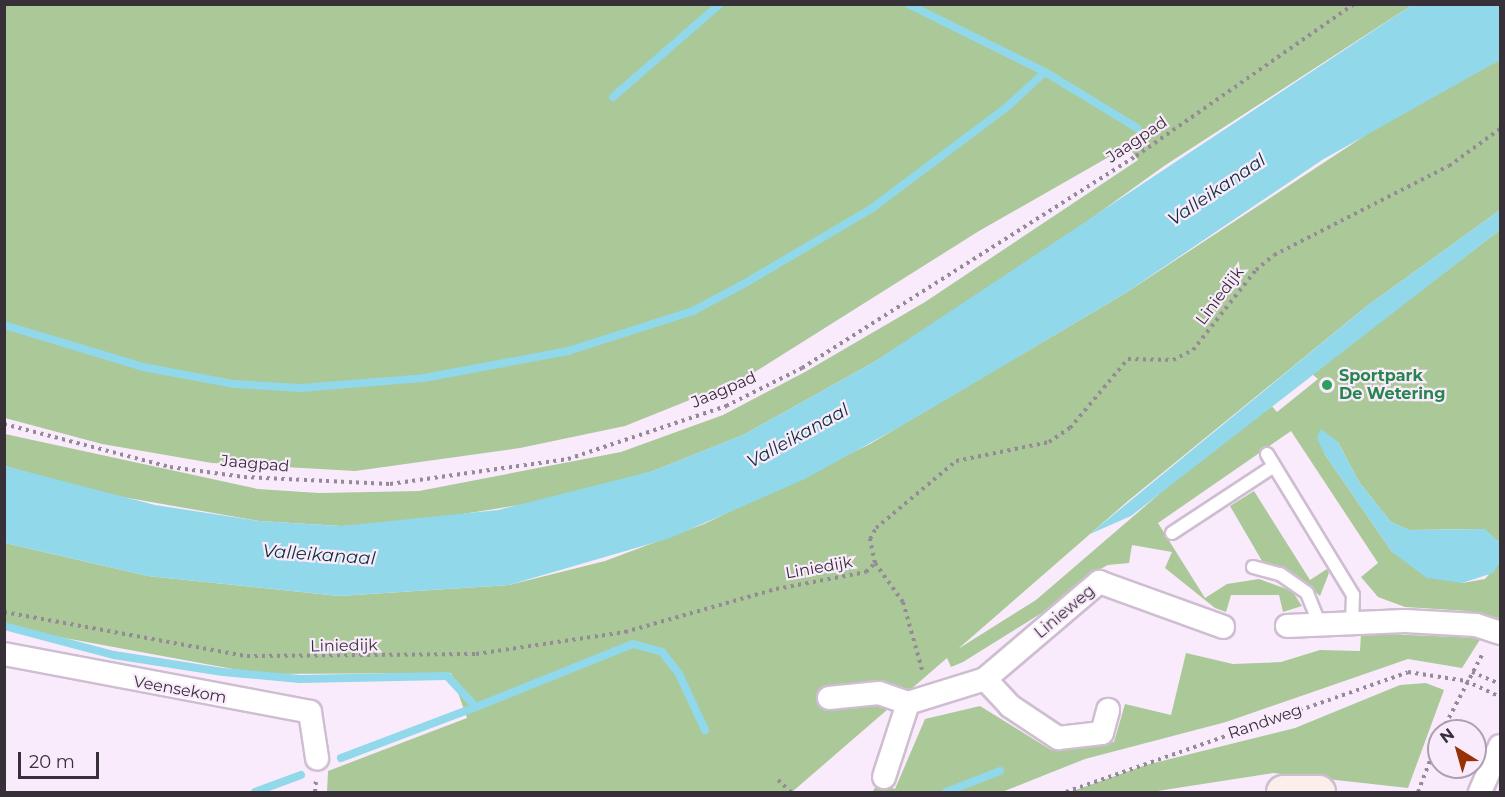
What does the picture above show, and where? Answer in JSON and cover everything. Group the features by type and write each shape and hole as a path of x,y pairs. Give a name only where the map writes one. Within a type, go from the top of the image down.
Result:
{"main road":[{"path":"1283,792 1319,792"}],"street":[{"name":"Linieweg","path":"908,703 985,679 1099,582 1223,627"},
{"path":"1287,626 1352,620 1476,625 1500,633"},
{"name":"Veensekom","path":"4,654 310,712 316,758"},
{"path":"985,679 1010,706 1058,738 1102,733 1108,710"},
{"path":"829,698 879,693 908,703 884,777"},
{"path":"1480,792 1500,746"}],"lane":[{"path":"1267,454 1353,595 1352,620"},
{"path":"1172,533 1274,465"},
{"path":"1253,567 1280,574 1307,593 1318,623"}],"path":[{"name":"Jaagpad","path":"4,424 170,466 244,477 390,484 568,459 726,406 802,368 1136,156 1354,4"},
{"name":"Liniedijk","path":"4,612 187,649 247,656 476,654 625,632 776,589 866,572 875,563 870,539 876,528 956,461 1049,442 1070,428 1128,359 1173,360 1193,350 1256,270 1274,255 1449,166 1500,129"},
{"path":"875,563 901,596 920,660"},
{"path":"1448,719 1466,681 1500,633"},
{"name":"Randweg","path":"1066,792 1408,672 1466,681 1500,697"},
{"path":"1472,672 1500,684"},
{"path":"1418,792 1427,768"},
{"path":"778,780 791,792"}],"green space":[{"path":"4,5 1412,5 1164,166 1024,267 874,362 743,435 653,471 551,500 400,524 341,526 259,521 100,493 5,466 5,434 258,489 319,493 419,491 621,452 723,415 805,372 925,302 1138,160 1128,146 979,231 747,377 625,426 520,448 355,471 212,463 102,444 5,418"},
{"path":"1500,60 1500,210 1367,306 1128,501 958,649 1036,600 1186,471 1271,405 1277,412 1318,379 1312,374 1500,230 1500,543 1484,529 1409,530 1391,522 1359,482 1338,442 1324,453 1392,552 1462,583 1485,579 1500,562 1499,621 1467,611 1405,607 1378,597 1361,577 1378,563 1291,431 1158,523 1205,598 1227,584 1259,579 1292,591 1302,606 1283,612 1279,595 1231,595 1226,612 1215,608 1165,568 1172,552 1132,545 1129,563 1108,565 1087,576 1061,601 963,662 951,667 947,658 792,792 327,792 328,771 467,718 451,673 260,674 5,627 5,543 148,576 339,596 509,585 605,561 704,524 870,444 1124,294 1413,104"},
{"path":"1254,491 1310,580 1327,569 1329,573 1320,596 1303,581 1262,561 1230,506"},
{"path":"1361,633 1481,638 1462,668 1408,659 1226,722 1085,759 1002,792 872,792 879,783 895,789 925,719 980,706 1051,750 1114,742 1125,704 1171,715 1186,653 1233,664 1281,662 1320,650 1360,651"},
{"path":"1426,683 1444,690 1433,719 1427,719 1427,736 1408,788 1273,773 1151,792 1070,792 1146,765 1295,728 1400,685"}],"water":[{"name":"Valleikanaal","path":"1412,5 1500,5 1500,60 1322,160 1124,294 910,421 805,479 670,538 509,585 339,596 148,576 5,543 5,466 155,505 259,521 341,526 498,510 653,471 743,435 874,362"},
{"path":"1500,210 1500,230 1131,516 1090,534 1367,306"},
{"path":"1321,429 1338,442 1359,482 1391,522 1409,530 1485,529 1500,543 1500,562 1493,573 1462,583 1427,578 1392,552 1324,453 1317,438"}],"waterway":[{"path":"613,97 720,4"},
{"path":"908,4 1045,72 1137,128"},
{"path":"4,325 143,367 234,384 301,388 424,378 568,351 693,311 747,282 871,209 1008,106 1045,72"},
{"path":"4,626 114,655 223,672 300,679 447,676 476,707 633,644 662,652 679,674 705,730"},
{"path":"341,758 476,707"},
{"path":"946,792 1000,771"},
{"path":"255,792 301,775"}],"place":[{"name":"Sportpark De Wetering","path":"1327,385"}]}
